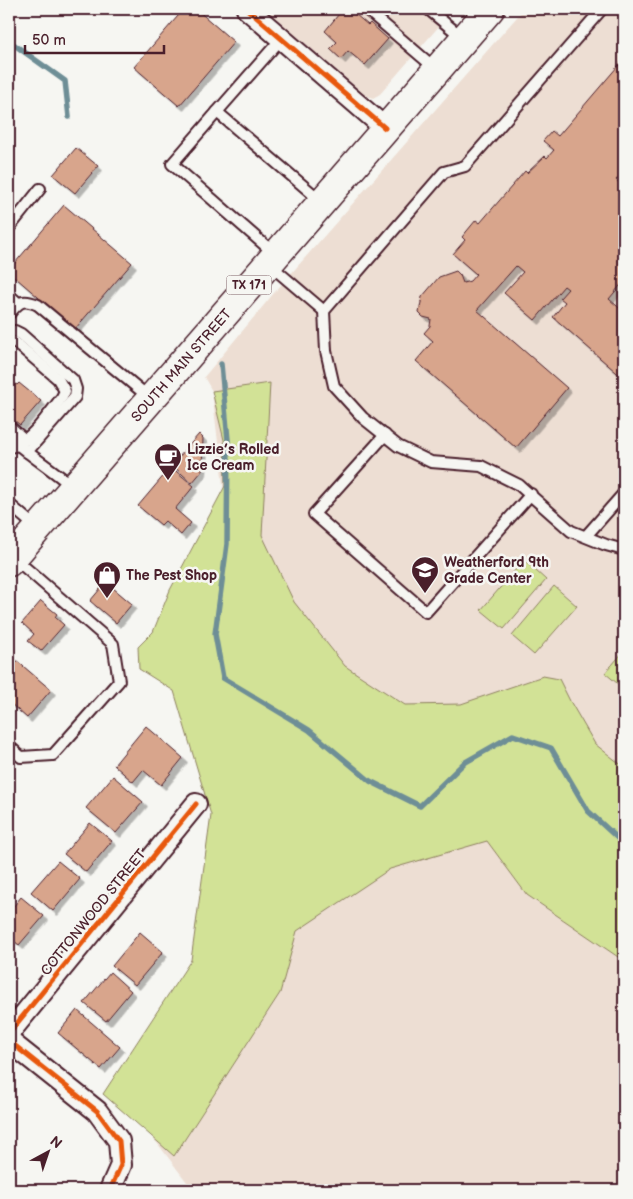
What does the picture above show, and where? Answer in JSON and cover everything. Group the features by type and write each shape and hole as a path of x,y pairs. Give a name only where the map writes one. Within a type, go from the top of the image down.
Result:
{"main road":[{"name":"SOUTH MAIN STREET","path":"11,560 490,9"}],"street":[{"path":"257,12 281,39 385,128"},
{"name":"COTTONWOOD STREET","path":"9,1033 196,804"},
{"path":"9,1041 97,1110 119,1141 121,1165 110,1190"}],"lane":[{"path":"366,9 436,70"},
{"path":"428,9 463,38"},
{"path":"324,311 444,172 465,166 602,9"},
{"path":"281,39 172,164 324,311 326,350 334,386 363,418 398,446 431,462 481,466 519,484 571,531 624,550"},
{"path":"217,112 322,202"},
{"path":"9,228 40,189"},
{"path":"9,295 18,303"},
{"path":"9,314 18,303 29,301 38,305 151,400"},
{"path":"9,331 21,334 73,380 76,389 75,397 27,452"},
{"path":"9,341 15,342 58,379 64,390 62,397 17,444"},
{"path":"9,426 17,444"},
{"path":"385,436 314,514 426,612 530,494"},
{"path":"9,437 74,488"},
{"path":"586,536 624,493"},
{"path":"9,504 39,530"},
{"path":"9,746 21,757 53,755 119,681 112,644 11,560"}],"shaded area":[{"path":"265,9 454,9 380,94 373,98 365,95"},
{"name":"Weatherford 9th Grade Center","path":"524,9 624,9 624,1190 193,1190 138,1118 294,928 231,554 212,391 204,377 274,293"}],"green space":[{"path":"270,383 262,535 294,602 345,666 405,705 461,704 543,676 559,679 595,744 624,767 624,961 527,895 487,841 390,869 297,931 280,993 174,1156 103,1094 191,960 211,815 174,691 139,669 138,647 153,632 170,590 225,486 224,440 212,391"},
{"path":"524,560 546,580 504,629 481,610"},
{"path":"554,586 577,606 534,655 512,636"},
{"path":"624,651 624,689 605,673"}],"building":[{"path":"184,9 196,9 234,42 179,106 134,67"},
{"path":"343,9 349,9 368,25 370,23 388,39 365,65 348,51 341,59 330,49 337,42 325,31"},
{"path":"624,59 624,171 616,180 624,187 624,281 609,299 624,312 624,379 553,317 565,302 560,298 568,289 564,286 535,320 504,293 523,272 516,266 477,310 567,388 516,448 416,361 433,341 424,333 430,326 431,319 423,317 419,313 422,297 439,277 456,271 463,283 470,281 476,274 453,254 465,240 462,237 476,220 480,223 525,171 527,173 545,156 547,158 554,150 543,141 552,131 558,136"},
{"path":"76,148 98,166 75,193 53,175"},
{"path":"64,205 132,263 75,329 9,272"},
{"path":"9,378 17,385 19,383 41,401 20,425 9,416"},
{"path":"199,434 203,438 202,471 192,483 172,465"},
{"path":"171,467 194,486 175,509 191,523 181,535 165,521 161,525 138,506"},
{"path":"106,582 132,604 116,623 90,601"},
{"path":"41,601 57,614 55,617 64,625 41,651 28,641 34,634 22,623"},
{"path":"9,654 51,690 27,718 9,704"},
{"path":"146,726 183,758 161,785 143,770 133,782 114,765"},
{"path":"113,776 143,802 116,833 86,808"},
{"path":"90,823 112,841 86,872 64,854"},
{"path":"58,861 80,879 53,911 31,892"},
{"path":"21,897 44,916 19,945 9,937 9,912"},
{"path":"140,932 163,952 135,985 112,966"},
{"path":"110,972 131,991 106,1021 84,1003"},
{"path":"77,1010 120,1047 101,1069 58,1033"}],"waterway":[{"path":"9,41 65,81 69,117"},
{"path":"221,364 228,440 227,544 215,634 223,678 309,730 370,781 420,806 464,763 513,735 551,748 588,811 624,844"}],"cycle path":[{"path":"247,9 385,128"},
{"path":"9,1033 196,804"},
{"path":"9,1041 97,1111 119,1141 121,1165 110,1190"}],"place":[{"name":"Lizzie’s Rolled Ice Cream","path":"168,481"},
{"name":"Weatherford 9th Grade Center","path":"425,594"},
{"name":"The Pest Shop","path":"107,599"}]}
